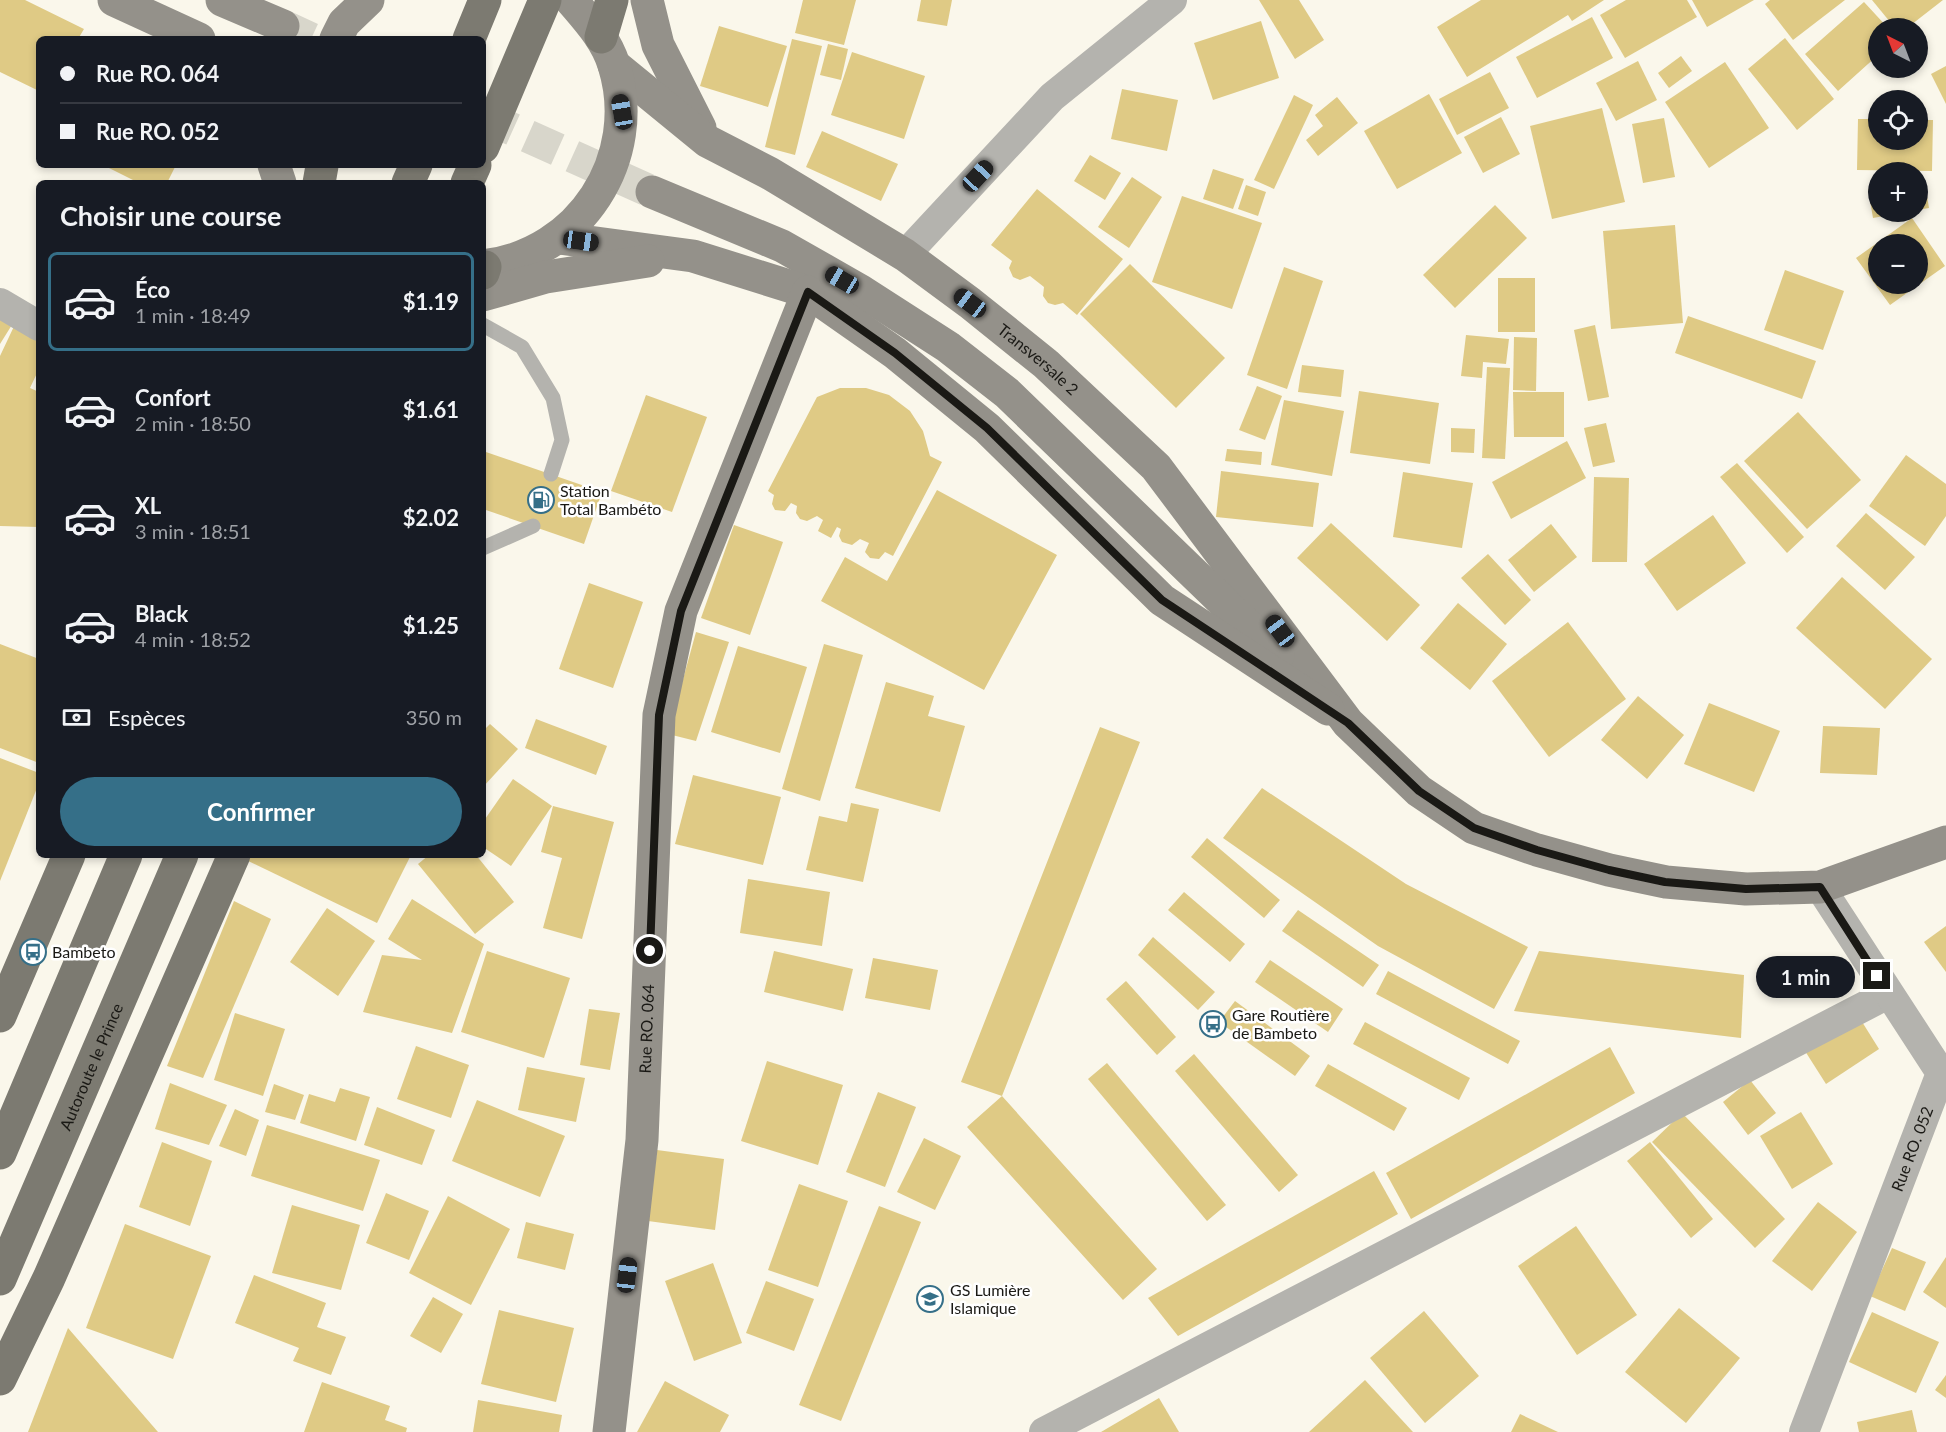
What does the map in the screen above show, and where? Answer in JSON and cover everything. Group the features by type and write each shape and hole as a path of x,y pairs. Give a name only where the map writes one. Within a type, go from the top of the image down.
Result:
{"main road":[{"path":"114,0 192,36"},
{"path":"222,0 283,26"},
{"path":"338,36 344,23 368,0"},
{"path":"470,36 485,0"},
{"path":"486,140 545,0"},
{"name":"Transversale 2","path":"571,0 608,51 706,141 769,173 904,255 970,303 1046,364 1156,467 1348,723 1419,791 1474,828 1609,870 1665,882 1746,889 1820,887 1946,842"},
{"path":"486,274 535,252 559,238 593,203 615,160 622,112 608,51 612,0"},
{"path":"647,0 658,45 706,141"},
{"path":"652,192 783,246 861,291 948,347 1007,393 1348,723"},
{"name":"Transversale 2","path":"559,238 693,256 808,292 895,353 987,428 1162,600 1348,723"},
{"path":"486,275 546,277 693,256"},
{"name":"Rue RO. 064","path":"609,1432 642,1140 659,715 681,611 808,292"},
{"path":"2,1004 68,858"},
{"path":"0,1153 125,858"},
{"name":"Autoroute le Prince","path":"0,1279 181,858"},
{"path":"0,1379 49,1278 233,858"}],"street":[{"path":"904,255 1052,97 1172,0"},
{"path":"0,303 36,324"},
{"name":"Rue RO. 052","path":"1804,1432 1943,1073 1888,994 1820,887"},
{"path":"1044,1432 1888,994"}],"lane":[{"path":"486,327 522,347 553,398 562,440 551,474"},
{"path":"486,547 533,526"}],"building":[{"path":"0,0 25,0 84,29 80,36 36,36 36,90 0,72"},
{"path":"803,0 856,0 844,45 795,33"},
{"path":"921,0 952,0 947,26 917,21"},
{"path":"1259,0 1299,0 1324,40 1295,59"},
{"path":"1481,0 1604,0 1572,21 1568,15 1467,77 1437,27"},
{"path":"1626,0 1687,0 1697,17 1625,58 1600,15"},
{"path":"1692,0 1754,0 1707,27"},
{"path":"1770,0 1845,0 1793,40 1765,4"},
{"path":"1872,0 1943,0 1920,18 1887,18"},
{"path":"1864,2 1879,18 1868,18 1868,64 1838,91 1805,54"},
{"path":"1592,17 1613,58 1537,98 1516,57"},
{"path":"1261,21 1279,78 1213,100 1194,43"},
{"path":"719,26 787,46 768,107 700,86"},
{"path":"1785,38 1834,99 1797,130 1748,69"},
{"path":"792,39 822,46 795,155 765,147"},
{"path":"828,44 848,49 841,80 820,75"},
{"path":"852,52 925,76 904,139 831,115"},
{"path":"1681,56 1692,71 1669,88 1658,73"},
{"path":"1638,61 1657,100 1616,121 1596,83"},
{"path":"1725,62 1769,128 1709,168 1665,102"},
{"path":"1946,66 1946,104 1931,74"},
{"path":"1490,72 1509,108 1457,135 1439,99"},
{"path":"1122,89 1178,100 1167,151 1111,139"},
{"path":"1429,94 1462,153 1397,189 1364,131"},
{"path":"1294,95 1313,105 1274,189 1254,180"},
{"path":"1337,97 1358,123 1318,156 1306,140 1323,126 1315,115"},
{"path":"1602,108 1625,202 1552,219 1530,126"},
{"path":"1501,117 1520,154 1483,173 1464,137"},
{"path":"1664,118 1675,177 1643,183 1632,124"},
{"path":"1858,119 1868,119 1868,150 1928,150 1928,120 1933,120 1932,171 1928,171 1928,162 1868,162 1868,170 1857,170"},
{"path":"822,131 898,164 881,201 806,167"},
{"path":"1090,155 1121,173 1105,200 1074,181"},
{"path":"109,168 174,168 168,180 133,180"},
{"path":"1213,169 1244,179 1233,209 1203,199"},
{"path":"1132,177 1162,197 1129,248 1098,227"},
{"path":"1246,185 1266,192 1258,216 1238,209"},
{"path":"1037,189 1123,259 1077,315 1063,303 1055,305 1048,303 1043,296 1044,287 1030,276 1020,280 1013,277 1009,268 1012,261 991,245"},
{"path":"1182,196 1262,223 1232,309 1152,282"},
{"path":"1495,205 1527,238 1455,308 1423,275"},
{"path":"1906,222 1915,222 1923,234 1890,234"},
{"path":"1675,225 1683,323 1611,329 1603,231"},
{"path":"1928,241 1945,266 1928,278"},
{"path":"1868,249 1868,275 1856,258"},
{"path":"1130,264 1225,358 1176,408 1080,314"},
{"path":"1284,267 1323,281 1287,389 1247,375"},
{"path":"1785,270 1844,291 1823,350 1764,330"},
{"path":"1498,278 1535,278 1535,332 1498,332"},
{"path":"1882,294 1906,294 1890,305"},
{"path":"0,311 15,320 0,344"},
{"path":"1688,316 1816,361 1802,399 1675,353"},
{"path":"17,320 36,330 36,375 30,388 36,391 36,527 0,526 0,356"},
{"path":"1595,325 1609,397 1588,401 1574,330"},
{"path":"1466,335 1509,339 1506,364 1483,362 1482,378 1461,376"},
{"path":"1514,337 1537,338 1536,391 1513,390"},
{"path":"1302,365 1344,370 1341,397 1298,392"},
{"path":"1487,367 1510,368 1505,459 1482,458"},
{"path":"1257,386 1282,396 1265,440 1239,430"},
{"path":"840,388 866,388 889,395 910,411 923,431 930,456 942,462 893,556 885,552 879,559 870,558 865,552 869,543 860,539 852,545 842,542 839,536 841,529 837,527 831,538 818,531 823,520 817,516 807,521 800,519 796,513 797,506 791,503 785,511 775,510 772,504 774,495 768,491 817,397"},
{"path":"1359,391 1439,403 1430,464 1350,453"},
{"path":"1513,392 1564,392 1564,437 1514,437"},
{"path":"646,395 707,417 672,512 611,491"},
{"path":"1284,400 1344,411 1332,476 1271,465"},
{"path":"1798,412 1861,480 1807,529 1744,461"},
{"path":"1606,423 1615,462 1593,467 1584,428"},
{"path":"1451,428 1475,429 1474,453 1451,452"},
{"path":"1567,441 1586,478 1511,519 1492,482"},
{"path":"1227,449 1262,452 1261,465 1225,461"},
{"name":"Station Total Bambéto","path":"486,452 602,492 584,544 486,510"},
{"path":"1906,455 1946,484 1946,516 1925,546 1869,506"},
{"path":"1737,463 1804,537 1787,553 1720,477"},
{"path":"1221,471 1319,483 1313,527 1216,517"},
{"path":"1403,472 1473,483 1462,548 1393,537"},
{"path":"1594,477 1629,478 1627,562 1592,562"},
{"path":"937,490 1057,555 984,690 821,601 845,557 887,581"},
{"path":"1866,513 1915,557 1885,590 1836,546"},
{"path":"1713,515 1746,563 1677,611 1644,564"},
{"path":"1331,523 1420,605 1387,641 1297,558"},
{"path":"1551,524 1577,557 1534,592 1508,560"},
{"path":"734,525 783,542 750,635 701,618"},
{"path":"1488,554 1531,600 1505,625 1461,578"},
{"path":"1842,577 1932,659 1885,709 1796,628"},
{"path":"589,583 643,602 613,688 559,669"},
{"path":"1458,603 1507,644 1470,690 1420,648"},
{"path":"1568,622 1626,699 1549,757 1492,681"},
{"path":"696,632 729,642 696,741 668,734"},
{"path":"0,644 36,658 36,762 0,748"},
{"path":"824,644 863,655 820,801 782,789"},
{"path":"738,646 807,667 780,753 711,732"},
{"path":"886,682 934,696 928,716 965,726 940,812 855,788"},
{"path":"1638,696 1684,735 1647,779 1601,740"},
{"path":"1709,703 1780,731 1754,792 1684,764"},
{"path":"536,719 607,746 596,775 525,748"},
{"path":"490,724 518,749 486,784 486,728"},
{"path":"1823,726 1880,728 1877,775 1820,773"},
{"path":"1100,727 1140,742 1002,1096 961,1082"},
{"path":"0,758 36,772 36,791 0,881"},
{"path":"693,775 781,797 763,865 675,844"},
{"path":"513,779 552,806 511,866 486,849 486,818"},
{"path":"1262,788 1406,884 1528,947 1494,1009 1378,946 1223,838"},
{"path":"851,803 879,809 863,882 806,870 819,816 847,822"},
{"path":"553,806 614,822 582,939 543,928 562,858 541,852"},
{"path":"1207,838 1280,900 1264,918 1191,857"},
{"path":"244,858 410,858 377,923"},
{"path":"425,858 478,858 514,902 475,934 418,864"},
{"path":"748,879 830,892 822,946 740,933"},
{"path":"1184,892 1245,944 1230,962 1168,910"},
{"path":"412,899 484,944 452,1033 363,1012 382,955 422,960 388,939"},
{"path":"234,901 271,919 203,1078 167,1066"},
{"path":"327,908 375,941 338,996 290,962"},
{"path":"1298,910 1379,965 1363,987 1282,931"},
{"path":"1946,926 1946,972 1924,942"},
{"path":"1153,937 1215,992 1198,1010 1138,955"},
{"path":"487,951 570,978 544,1058 461,1032"},
{"path":"774,951 853,969 843,1011 764,992"},
{"path":"1539,951 1744,975 1741,1038 1514,1011"},
{"path":"873,958 938,970 930,1010 865,998"},
{"path":"1270,960 1343,1009 1328,1032 1255,982"},
{"path":"1388,971 1520,1041 1508,1064 1376,994"},
{"path":"1126,981 1176,1037 1157,1055 1106,999"},
{"path":"1235,1001 1310,1056 1295,1076 1219,1022"},
{"path":"589,1009 620,1013 610,1070 580,1065"},
{"path":"235,1013 285,1029 263,1096 214,1080"},
{"path":"1859,1017 1879,1049 1826,1084 1805,1051"},
{"path":"1365,1022 1470,1078 1459,1100 1353,1044"},
{"path":"416,1046 469,1065 451,1118 397,1099"},
{"path":"1610,1047 1635,1093 1411,1219 1386,1173"},
{"path":"1194,1054 1298,1175 1279,1192 1175,1071"},
{"path":"767,1061 843,1085 818,1165 741,1141"},
{"path":"1107,1063 1226,1205 1207,1221 1088,1079"},
{"path":"1328,1064 1407,1108 1394,1131 1315,1086"},
{"path":"527,1067 585,1078 576,1122 518,1110"},
{"path":"1750,1080 1776,1113 1748,1135 1723,1102"},
{"path":"170,1083 227,1105 209,1145 155,1129"},
{"path":"274,1084 304,1095 295,1120 265,1112"},
{"path":"340,1088 370,1097 356,1141 300,1123 309,1094 335,1102"},
{"path":"878,1092 916,1107 885,1187 846,1172"},
{"path":"1002,1096 1157,1269 1123,1300 967,1127"},
{"path":"477,1100 565,1136 540,1197 452,1161"},
{"path":"377,1107 435,1130 422,1165 364,1145"},
{"path":"235,1109 259,1120 246,1156 219,1146"},
{"path":"1801,1112 1833,1164 1792,1189 1760,1136"},
{"path":"1682,1113 1785,1219 1755,1248 1652,1142"},
{"path":"267,1125 380,1160 363,1211 251,1176"},
{"path":"924,1138 961,1156 935,1210 897,1192"},
{"path":"162,1142 212,1161 190,1226 139,1207"},
{"path":"1650,1142 1713,1219 1691,1238 1627,1161"},
{"path":"657,1150 724,1159 715,1230 648,1221"},
{"path":"1374,1171 1398,1214 1178,1336 1148,1298"},
{"path":"799,1184 848,1201 818,1287 768,1270"},
{"path":"386,1193 429,1211 409,1260 366,1243"},
{"path":"448,1196 510,1229 471,1305 409,1273"},
{"path":"1818,1202 1857,1232 1812,1291 1772,1261"},
{"path":"292,1205 360,1225 341,1290 272,1273"},
{"path":"879,1206 921,1222 841,1421 799,1405"},
{"path":"526,1222 574,1234 565,1270 517,1258"},
{"path":"125,1224 211,1256 173,1359 86,1328"},
{"path":"1576,1226 1637,1315 1577,1355 1518,1266"},
{"path":"1892,1248 1926,1262 1905,1311 1870,1296"},
{"path":"1946,1257 1946,1308 1923,1292"},
{"path":"713,1263 742,1343 694,1361 665,1281"},
{"path":"254,1275 326,1303 317,1327 346,1337 331,1375 293,1361 299,1348 235,1323"},
{"path":"766,1281 814,1299 794,1351 746,1333"},
{"path":"433,1297 463,1314 441,1353 410,1336"},
{"path":"1679,1308 1740,1358 1686,1423 1625,1372"},
{"path":"499,1310 574,1328 556,1402 481,1384"},
{"path":"1424,1311 1479,1376 1425,1423 1370,1358"},
{"path":"1872,1312 1939,1342 1916,1393 1849,1362"},
{"path":"68,1328 158,1432 28,1432"},
{"path":"1946,1375 1946,1398 1935,1390"},
{"path":"1365,1380 1413,1432 1309,1432"},
{"path":"665,1381 729,1415 720,1432 637,1432"},
{"path":"322,1382 390,1406 385,1420 407,1428 406,1432 304,1432"},
{"path":"1159,1398 1179,1432 1101,1432"},
{"path":"478,1400 562,1415 559,1432 473,1432"},
{"path":"1912,1410 1917,1432 1859,1432 1857,1422"},
{"path":"1520,1414 1558,1432 1511,1432"}],"tunnel":[{"path":"283,26 305,36"},
{"path":"486,117 652,192"}],"place":[{"name":"Station Total Bambéto","path":"541,500"},
{"name":"Bambeto","path":"33,952"},
{"name":"Gare Routière de Bambeto","path":"1213,1024"},
{"name":"GS Lumière Islamique","path":"930,1299"}],"route":[{"path":"650,951 659,715 681,611 808,292 895,353 987,428 1162,600 1348,723 1419,791 1474,828 1537,850 1609,870 1665,882 1746,889 1820,887 1877,976"}]}
